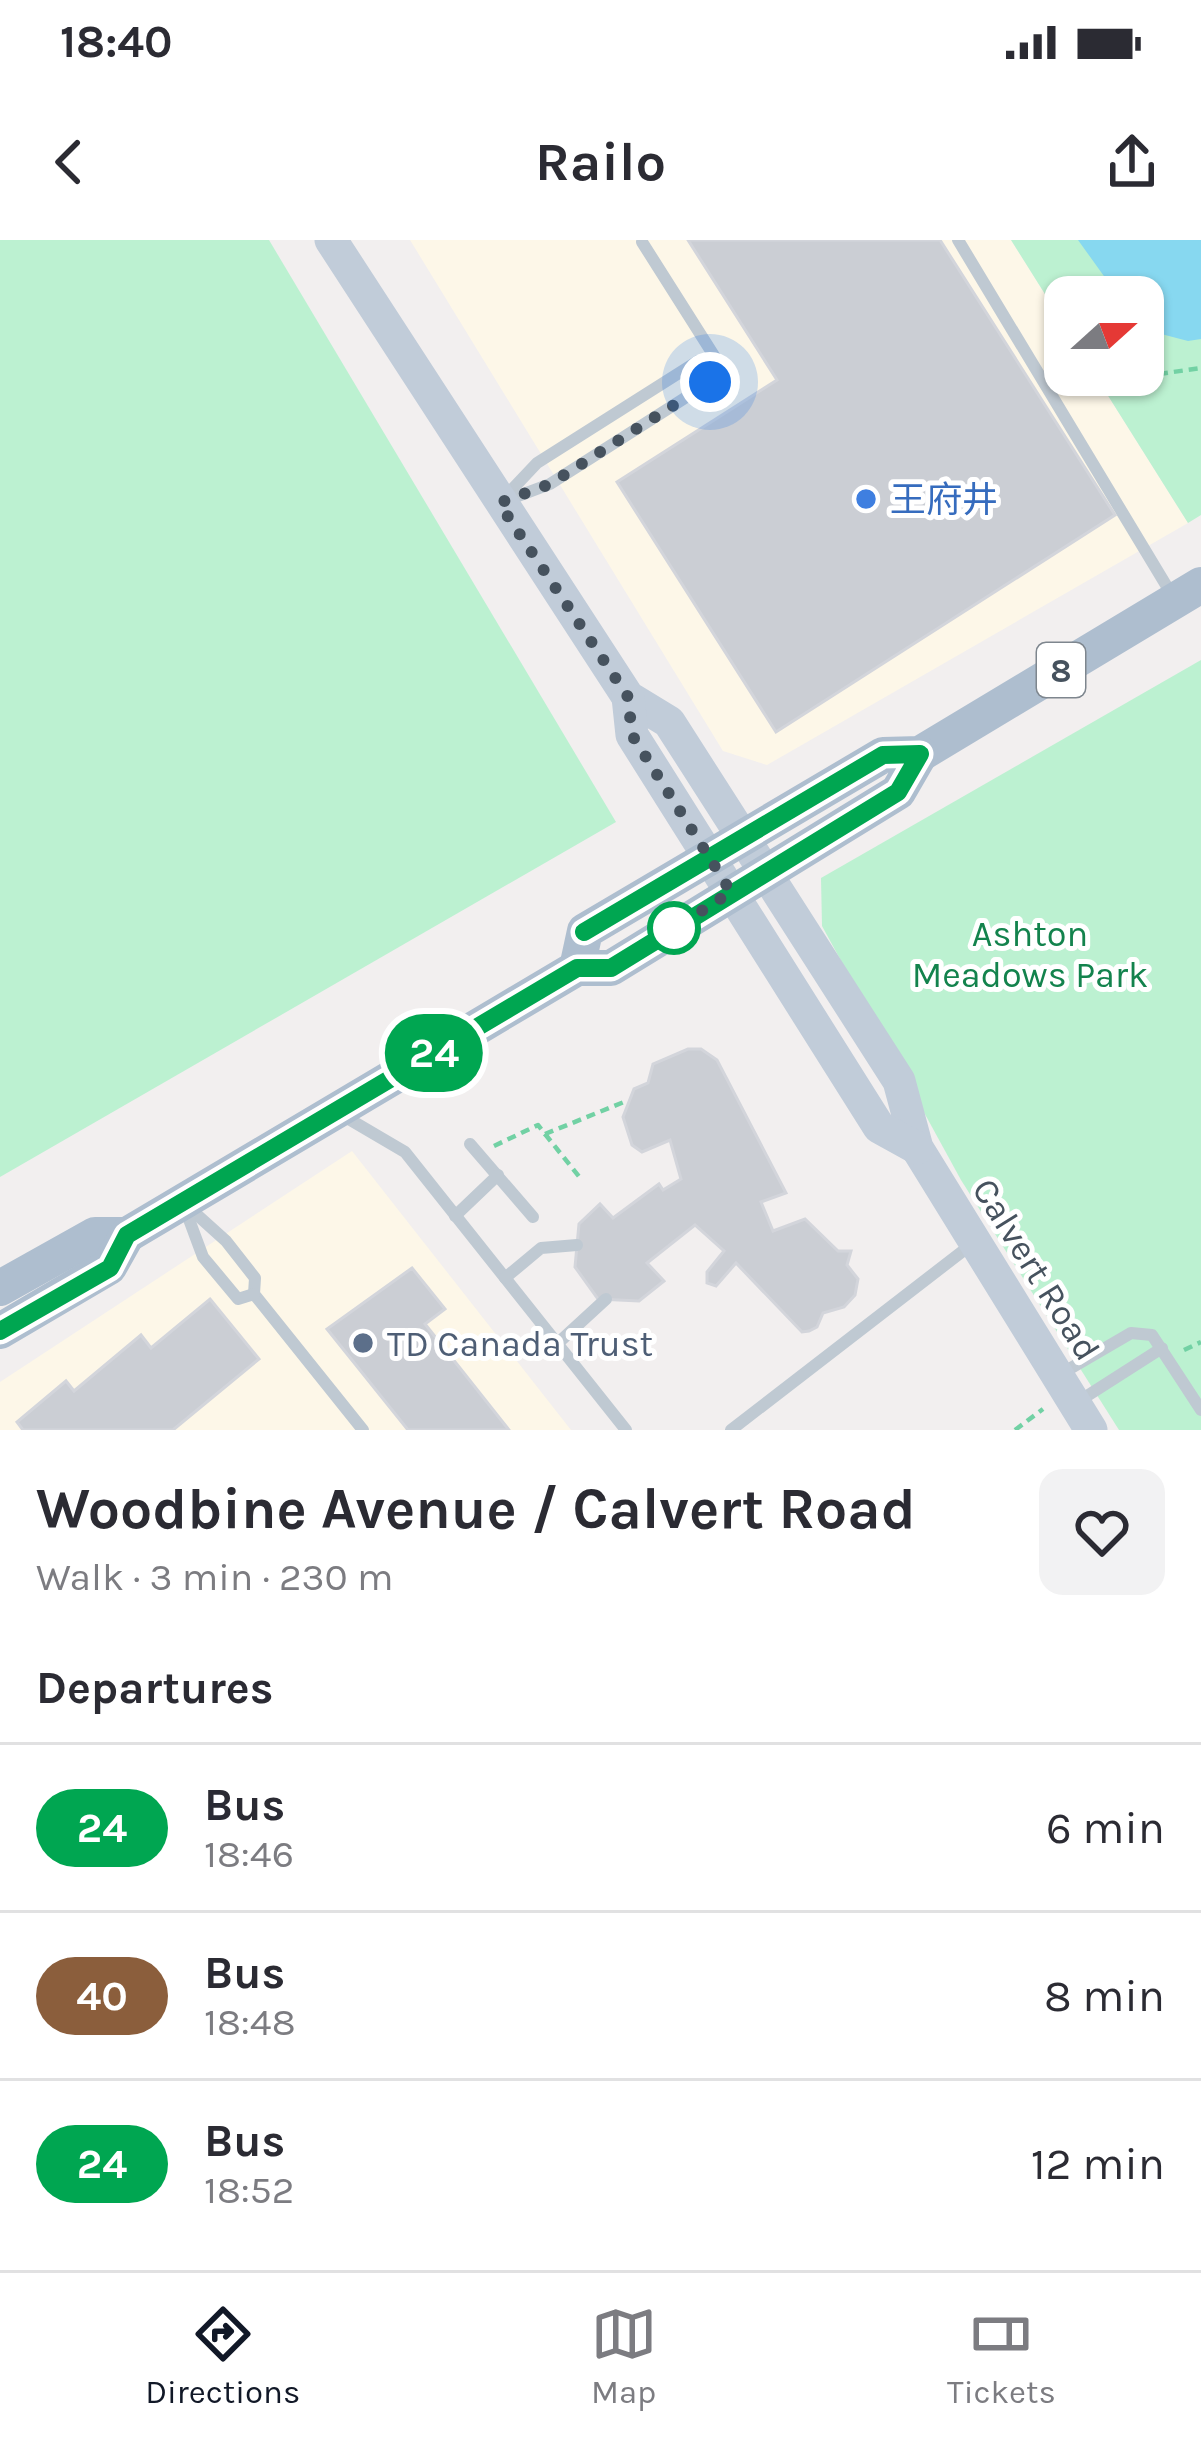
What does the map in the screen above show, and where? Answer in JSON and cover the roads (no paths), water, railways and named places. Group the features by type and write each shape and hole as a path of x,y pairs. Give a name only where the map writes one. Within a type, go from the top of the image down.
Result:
{"main road":[{"name":"8","path":"0,1288 95,1235 127,1235 577,968 611,968 898,792 920,754 1188,593"},
{"name":"8","path":"577,968 584,932 883,755 920,754"},
{"name":"8","path":"0,1331 110,1268 127,1235"}],"street":[{"path":"331,240 628,697"},
{"name":"Calvert Road","path":"628,697 669,722 899,1082 917,1148 1073,1401"},
{"name":"Calvert Road","path":"628,697 632,735 879,1127 917,1148"}],"lane":[{"path":"958,240 1188,593"},
{"path":"642,242 718,362"},
{"path":"499,503 537,463 698,361 718,362"},
{"path":"499,503 550,484 710,382 718,362"},
{"path":"336,1111 405,1153 626,1430"},
{"path":"474,1149 533,1217"},
{"path":"455,1216 498,1175"},
{"path":"183,1202 203,1258 238,1298 254,1294"},
{"path":"183,1202 226,1241 255,1278 254,1294 363,1430"},
{"path":"731,1430 975,1241"},
{"path":"505,1278 541,1248 577,1245"},
{"path":"557,1344 606,1299"},
{"path":"1073,1401 1131,1333 1152,1335 1201,1410"},
{"path":"1073,1401 1162,1348"}],"water":[{"path":"1078,240 1201,240 1201,339 1164,335 1164,276 1104,276"}],"place":[{"name":"王府井","path":"866,499"},
{"name":"TD Canada Trust","path":"363,1343"}],"park label":[{"name":"Ashton Meadows Park","path":"1030,954"}]}
